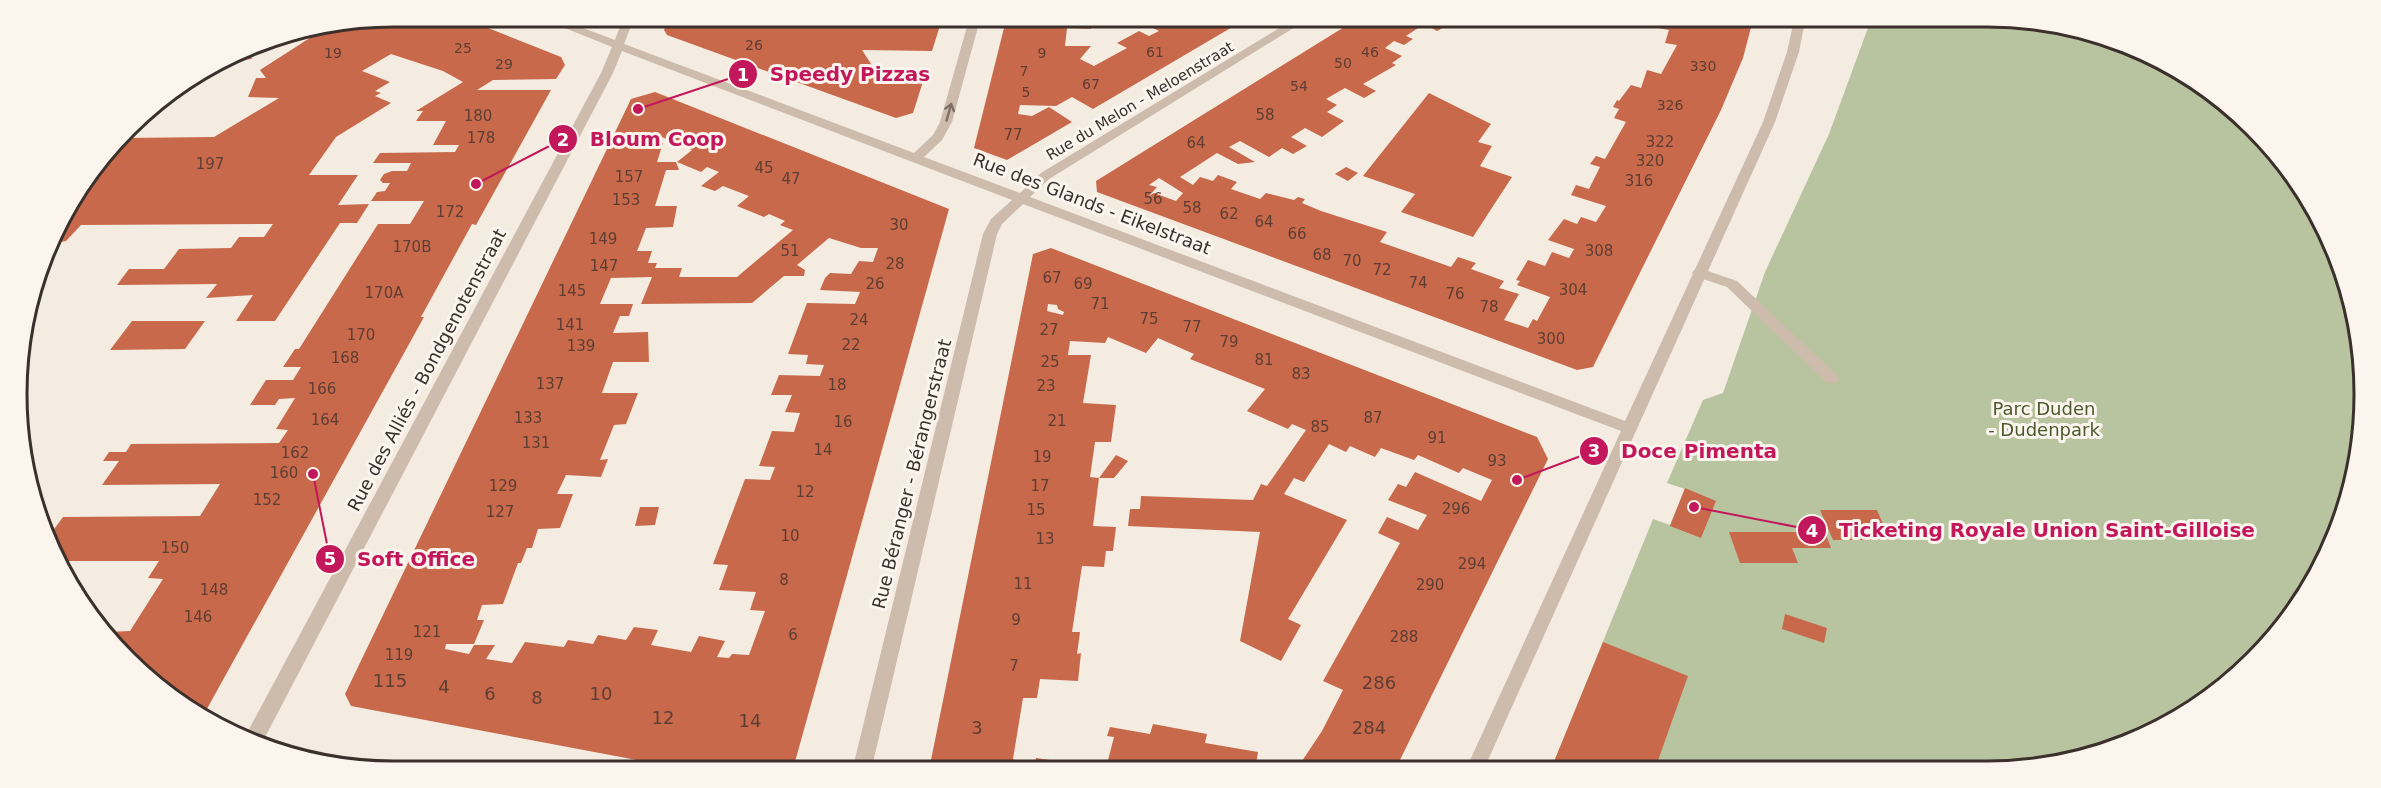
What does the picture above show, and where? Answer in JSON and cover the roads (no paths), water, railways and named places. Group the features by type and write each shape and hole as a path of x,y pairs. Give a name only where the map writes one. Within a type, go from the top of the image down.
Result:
{"street":[{"name":"Rue des Glands - Eikelstraat","path":"569,27 1631,429"},
{"name":"Rue des Alliés - Bondgenotenstraat","path":"257,734 607,73 625,27"},
{"path":"915,159 938,137 946,122 973,27"},
{"name":"Rue du Melon - Meloenstraat","path":"1022,198 1045,176 1290,27"},
{"path":"1479,761 1631,429 1699,273 1759,147 1797,40 1799,27"},
{"name":"Rue Béranger - Bérangerstraat","path":"863,761 990,234 996,222 1022,198"},
{"path":"1699,273 1732,284 1832,379"}],"place":[{"name":"Speedy Pizzas","path":"638,109"},
{"name":"Bloum Coop","path":"476,184"},
{"name":"Soft Office","path":"313,474"},
{"name":"Doce Pimenta","path":"1517,480"},
{"name":"Ticketing Royale Union Saint-Gilloise","path":"1694,507"}],"park label":[{"name":"Parc Duden - Dudenpark","path":"2044,419"}]}
